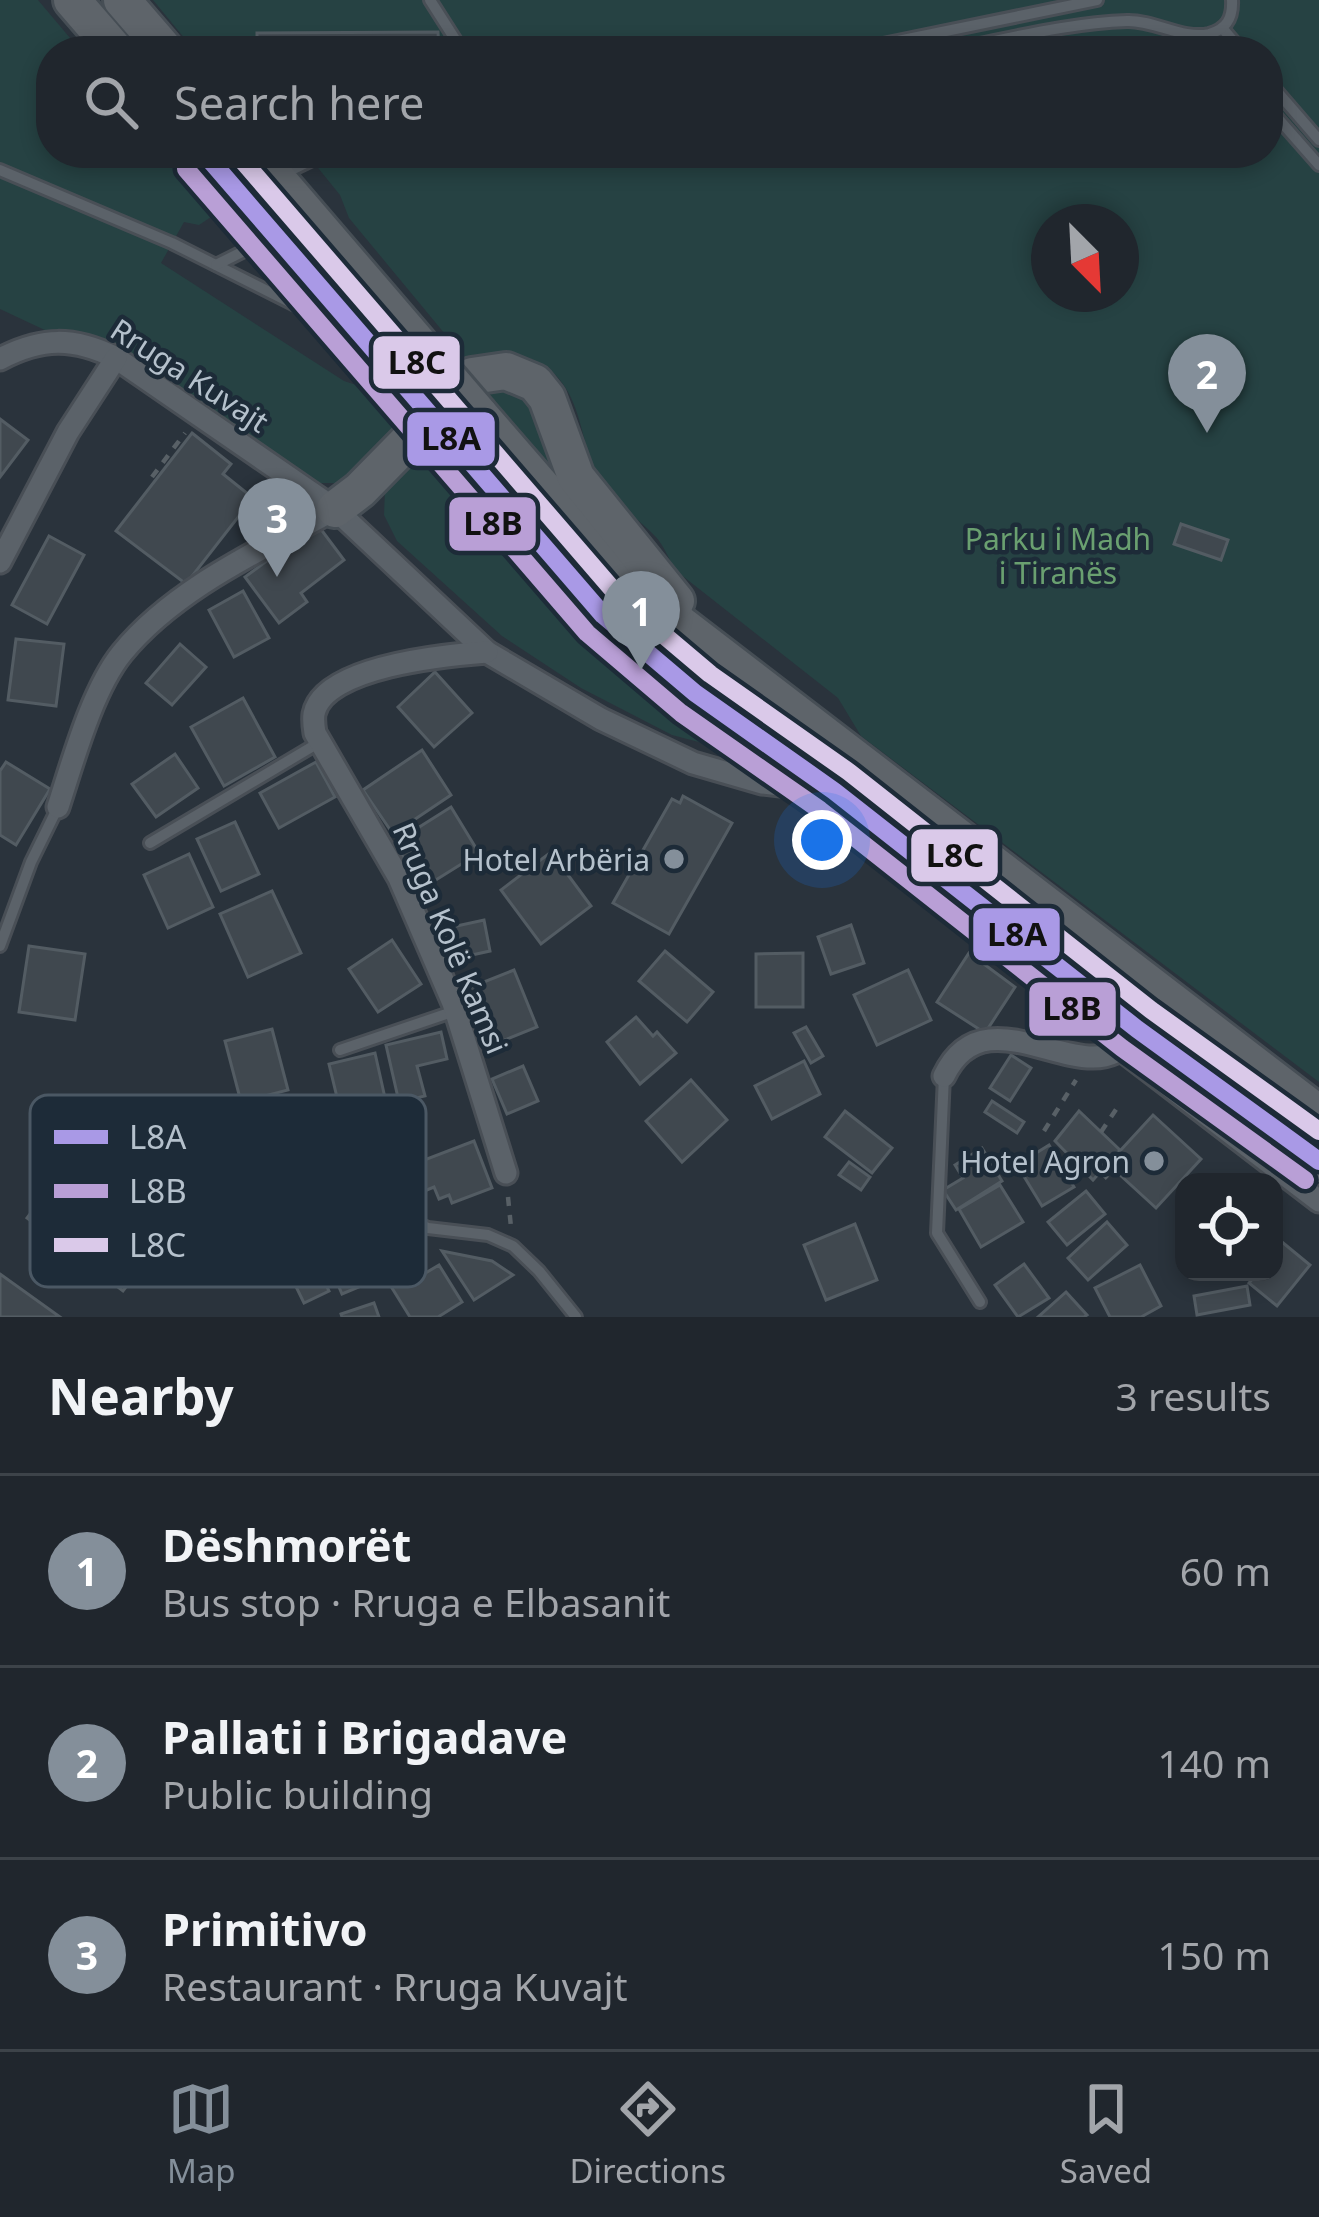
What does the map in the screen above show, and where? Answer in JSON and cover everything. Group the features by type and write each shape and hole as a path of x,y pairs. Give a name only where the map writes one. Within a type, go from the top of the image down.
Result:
{"main road":[{"path":"72,0 103,36"},
{"path":"122,0 153,36"},
{"path":"217,168 603,615 695,693 834,791 1130,1039 1319,1161"},
{"path":"268,168 640,593 1319,1114"},
{"path":"335,509 360,490 472,376 488,371 522,375 548,398 576,477 719,655"}],"street":[{"name":"Rruga Kuvajt","path":"0,358 53,340 84,343 116,358 335,509 488,652 601,719 693,763 762,783 834,791"},
{"path":"0,562 68,432 116,358"},
{"path":"58,807 98,700 121,655 173,606 335,509"},
{"path":"320,742 314,712 327,692 391,666 431,656 488,652"},
{"name":"Rruga Kolë Kamsi","path":"320,742 399,878 455,1011 506,1173"},
{"path":"944,1076 966,1046 985,1041 1101,1057 1130,1039 1319,1201"}],"lane":[{"path":"430,0 453,36"},
{"path":"922,36 1097,0"},
{"path":"1023,36 1091,23 1134,21 1205,35 1230,21 1232,0"},
{"path":"1223,28 1230,36"},
{"path":"1283,98 1319,140"},
{"path":"1283,124 1319,165"},
{"path":"0,170 216,266 363,339"},
{"path":"216,266 275,236"},
{"path":"150,843 320,742"},
{"path":"0,946 31,862 58,807"},
{"path":"340,1050 455,1011"},
{"path":"944,1076 937,1234 980,1302"},
{"path":"426,1227 488,1235 513,1246 576,1317"}],"path":[{"path":"152,477 200,413"},
{"path":"1044,1131 1078,1076"},
{"path":"1101,1132 1119,1105"},
{"path":"1101,1172 1108,1178"},
{"path":"506,1173 513,1246"}],"green space":[{"path":"0,0 38,0 68,36 36,36 36,168 182,168 214,205 214,215 199,225 184,222 161,263 344,381 371,390 408,430 346,483 315,483 98,339 49,332 0,309"},
{"name":"Parku i Madh i Tiranës","path":"153,0 1319,0 1319,1082 861,736 838,698 675,570 656,537 614,499 591,461 576,410 556,375 533,360 506,353 464,357 349,218 340,195 318,168 1283,168 1283,36 183,36"},
{"path":"481,387 529,391 572,494"},
{"path":"419,444 563,608 641,681 729,750 672,735 581,688 502,636 397,541 384,515 385,489"}],"building":[{"path":"438,32 438,36 257,36"},
{"path":"0,419 28,440 0,477"},
{"path":"192,433 231,464 223,474 253,498 186,584 116,531"},
{"path":"317,524 344,560 301,593 307,602 279,623 245,577"},
{"path":"1181,524 1228,540 1221,560 1174,544"},
{"path":"49,536 84,555 47,624 12,605"},
{"path":"243,591 269,638 234,657 209,610"},
{"path":"16,639 64,644 56,706 8,700"},
{"path":"180,644 206,667 172,705 146,683"},
{"path":"435,672 472,713 434,747 398,707"},
{"path":"243,698 275,757 224,786 191,727"},
{"path":"422,750 451,795 393,834 363,790"},
{"path":"175,754 198,788 156,817 132,784"},
{"path":"6,762 50,789 16,845 0,835 0,771"},
{"path":"316,762 335,797 279,828 260,793"},
{"name":"Hotel Arbëria","path":"683,796 732,823 669,934 613,903 672,799 680,803"},
{"path":"451,807 479,853 423,888 394,843"},
{"path":"235,822 259,874 221,891 197,839"},
{"path":"551,852 591,906 541,944 501,890"},
{"path":"189,854 213,907 168,928 144,875"},
{"path":"272,891 301,953 248,977 220,914"},
{"path":"484,920 490,951 449,960 443,929"},
{"path":"851,925 864,963 831,974 818,937"},
{"path":"392,940 421,984 378,1012 349,969"},
{"path":"29,946 85,954 75,1020 19,1012"},
{"path":"665,951 713,992 687,1022 639,981"},
{"path":"803,953 803,1007 756,1007 756,954"},
{"path":"969,953 1015,987 985,1033 937,1002"},
{"path":"514,970 537,1027 490,1046 466,989"},
{"path":"908,970 931,1020 877,1045 854,995"},
{"path":"636,1017 676,1053 640,1084 607,1042"},
{"path":"806,1027 823,1056 811,1063 794,1033"},
{"path":"272,1029 288,1090 239,1095 225,1041"},
{"path":"441,1032 447,1059 417,1066 425,1095 397,1095 386,1045"},
{"path":"375,1053 384,1095 336,1095 329,1064"},
{"path":"1011,1055 1031,1068 1010,1101 990,1088"},
{"path":"804,1061 820,1094 772,1119 755,1086"},
{"path":"523,1066 538,1101 507,1114 492,1079"},
{"path":"691,1080 727,1120 682,1162 646,1121"},
{"path":"992,1101 1024,1122 1017,1133 985,1112"},
{"path":"845,1111 892,1148 872,1173 825,1137"},
{"path":"1079,1111 1120,1150 1093,1180 1055,1141"},
{"name":"Hotel Agron","path":"1153,1115 1201,1159 1188,1173 1175,1173 1175,1187 1156,1208 1108,1164"},
{"path":"474,1141 492,1188 452,1203 449,1195 439,1199 434,1187 426,1190 426,1159"},
{"path":"1049,1145 1074,1187 1042,1206 1017,1165"},
{"path":"982,1148 1002,1181 956,1210 943,1190 963,1178 955,1165"},
{"path":"849,1162 870,1177 861,1190 839,1175"},
{"path":"1000,1185 1023,1222 981,1247 959,1209"},
{"path":"1086,1191 1105,1214 1067,1245 1048,1222"},
{"path":"1107,1222 1127,1245 1088,1280 1068,1258"},
{"path":"855,1224 877,1280 826,1300 804,1245"},
{"path":"1283,1243 1310,1265 1277,1306 1249,1283 1283,1281"},
{"path":"442,1251 492,1261 513,1275 474,1300"},
{"path":"1024,1264 1049,1298 1018,1317 995,1285"},
{"path":"439,1265 462,1302 438,1317 410,1317 391,1287 426,1287 426,1273"},
{"path":"1140,1265 1161,1306 1141,1317 1110,1317 1095,1288"},
{"path":"0,1274 60,1317 0,1317"},
{"path":"1247,1286 1250,1305 1197,1315 1194,1296"},
{"path":"296,1287 327,1287 329,1291 304,1303"},
{"path":"1066,1292 1087,1315 1038,1317"},
{"path":"374,1303 379,1317 342,1317 341,1314"}],"transit line":[{"name":"L8A","path":"217,168 603,615 695,693 834,791 1137,1029 1319,1161"},
{"name":"L8C","path":"249,168 620,598 710,674 849,772 1151,1010 1319,1131"},
{"name":"L8B","path":"186,169 587,633 681,713 820,810 1122,1048 1305,1180"}],"place":[{"name":"Pallati i Brigadave","path":"1207,433"},
{"name":"Primitivo","path":"277,577"},
{"name":"Dëshmorët","path":"641,670"},
{"name":"Hotel Arbëria","path":"674,859"},
{"name":"Hotel Agron","path":"1154,1161"}]}
